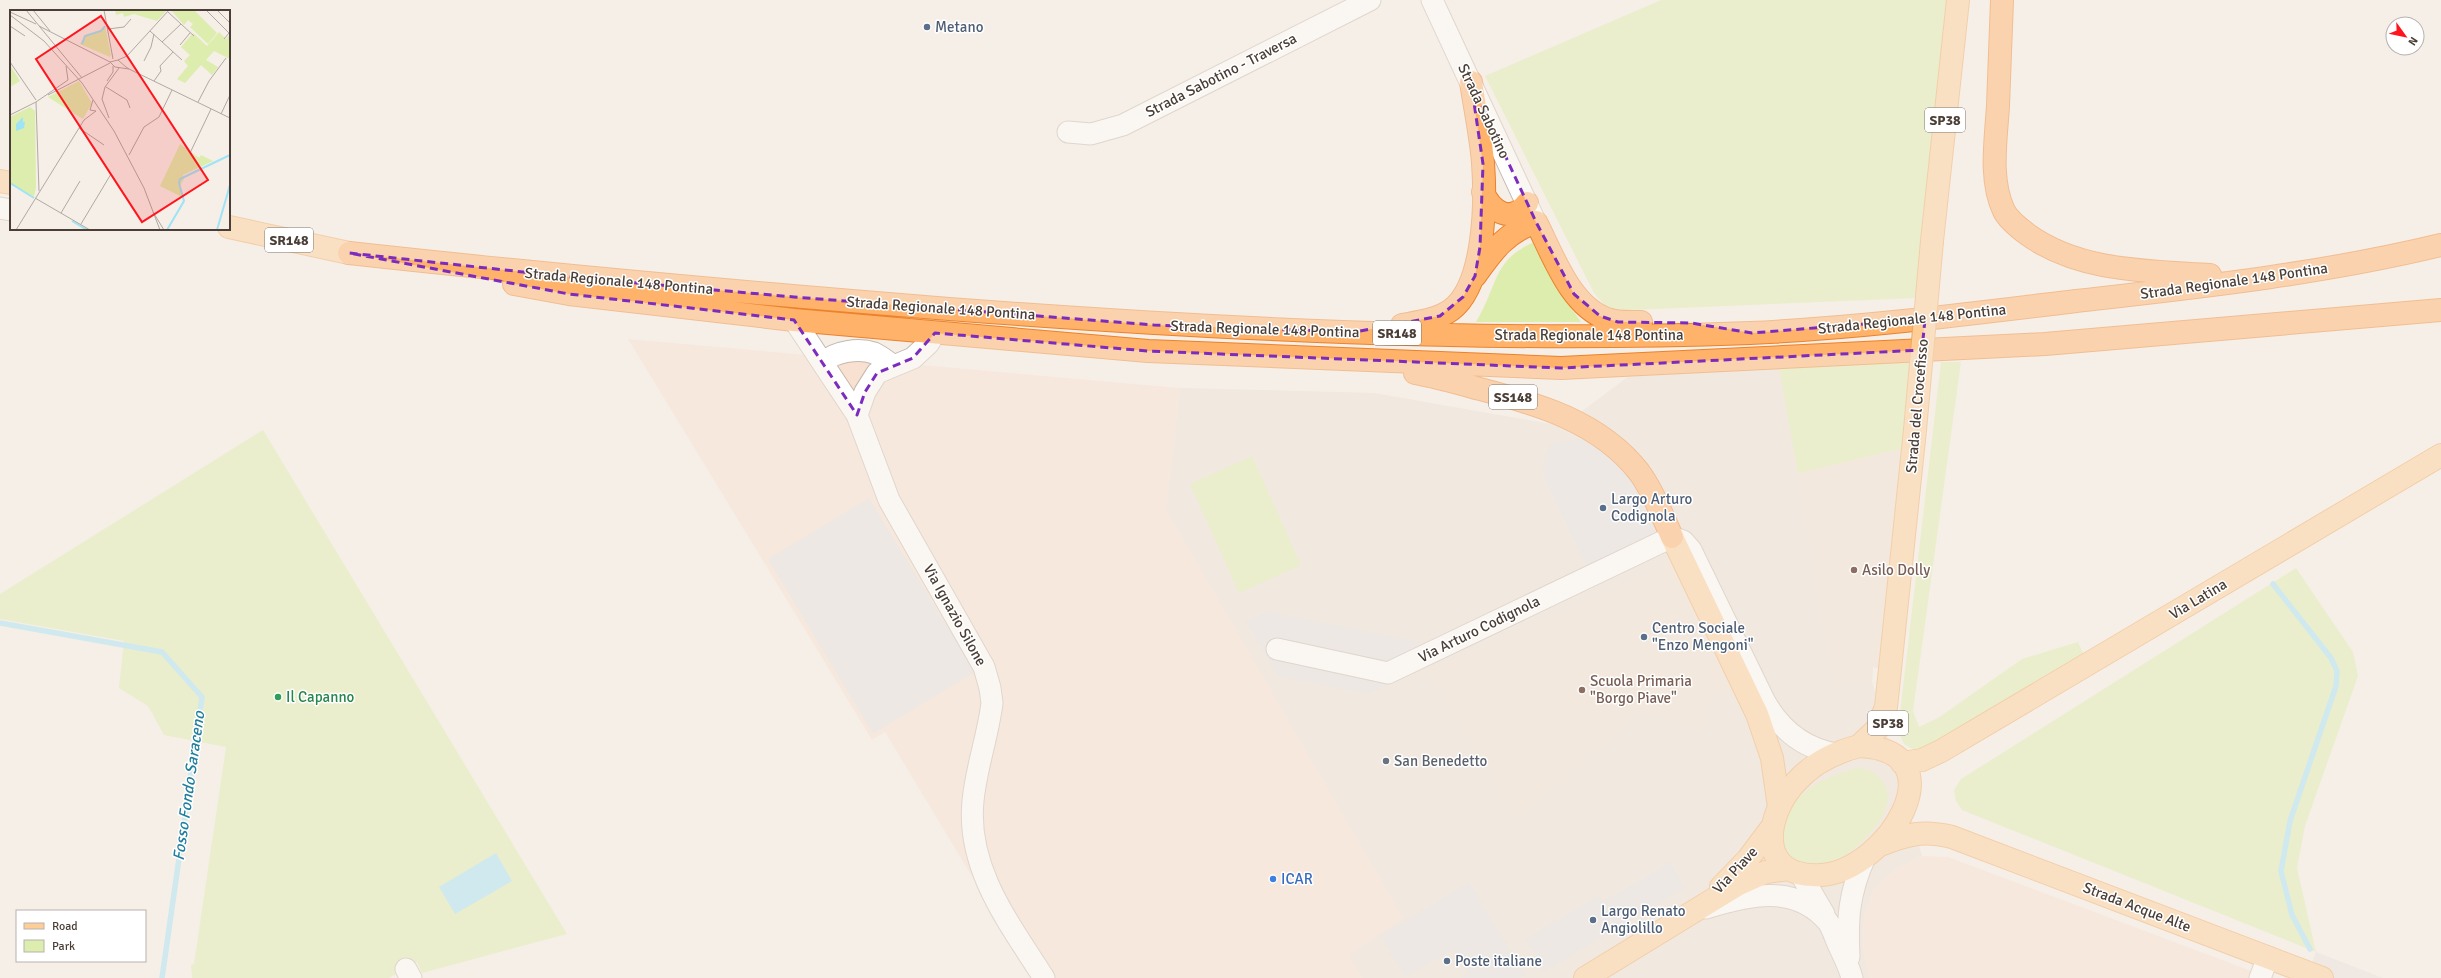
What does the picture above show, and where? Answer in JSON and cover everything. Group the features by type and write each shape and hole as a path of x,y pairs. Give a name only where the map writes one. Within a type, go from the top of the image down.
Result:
{"highway":[{"path":"2002,0 1995,167 1999,198 2004,212 2037,241 2069,256 2102,264 2153,272 2266,279"},
{"path":"1471,82 1483,164 1480,247 1475,276"},
{"path":"1483,192 1488,204 1498,212 1508,214 1517,213 1527,203"},
{"path":"1355,332 1407,324 1440,316 1451,310 1463,297 1475,276 1505,238 1520,228 1536,222 1574,294 1587,308 1600,316 1618,322 1691,323 1752,333"},
{"name":"Strada Regionale 148 Pontina","path":"349,253 569,277 794,297 1154,325 1548,337 1752,333 1872,325 2266,279 2373,261 2441,245"},
{"name":"Strada Regionale 148 Pontina","path":"349,253 569,294 794,320 1148,351 1569,368 2045,344 2441,310"},
{"name":"SS148","path":"1296,358 1432,376 1530,402 1568,418 1597,434 1632,464 1647,485 1672,537"}],"main road":[{"name":"Strada del Crocefisso","path":"1859,746 1878,729 1884,714 1888,692 1915,430 1932,241 1958,0"},
{"path":"0,181 10,183"},
{"name":"Strada Regionale 148 Pontina","path":"230,227 349,253"},
{"name":"Via Latina","path":"1897,758 1922,760 1954,744 2441,455"},
{"path":"1672,537 1757,714 1772,758 1776,817 1773,853 1794,871 1825,875 1846,868 1873,851 1896,824 1909,797 1909,778 1897,758 1878,748 1859,746 1837,754 1816,766 1799,779 1776,817"},
{"name":"Strada del Crocefisso","path":"1888,692 1888,727 1897,758"},
{"name":"Via Latina","path":"1909,797 1954,744"},
{"name":"Strada Acque Alte","path":"1909,797 1922,817 1952,837"},
{"name":"Via Piave","path":"1696,912 1744,864 1776,817"},
{"name":"Strada Acque Alte","path":"1873,851 1914,833 1930,832 1952,837 2322,978"},
{"name":"Via Piave","path":"1585,978 1744,882 1766,872 1794,871"}],"street":[{"name":"Strada Sabotino - Traversa","path":"1068,132 1091,134 1123,125 1370,0"},
{"name":"Strada Sabotino","path":"1432,0 1536,222"},
{"path":"0,208 10,210"},
{"name":"Via Ignazio Silone","path":"794,320 824,362 858,415 889,500 981,660 987,674 992,703 973,803 976,850 991,892 1044,978"},
{"path":"858,415 865,392 877,374 892,365 913,358 928,344 935,333"},
{"path":"824,362 831,355 853,351 873,353 892,365"},
{"path":"1672,537 1684,541 1692,550 1765,702 1776,719 1806,745 1823,752 1837,754"},
{"name":"Via Arturo Codignola","path":"1277,649 1388,673 1672,537"},
{"path":"1850,974 1848,912 1855,882 1873,851"},
{"path":"1794,871 1828,923 1850,974"},
{"path":"1696,912 1739,899 1762,895 1779,895 1804,902 1828,923"},
{"path":"2260,978 2268,957"}],"highlighted area":[{"path":"1471,82 1536,222 1574,294 1600,316 1618,322 1691,323 1752,333 1925,319 1922,350 1561,368 1148,351 935,333 913,358 877,373 865,392 857,415 794,320 569,294 349,253 569,277 794,297 1154,325 1355,332 1440,316 1463,297 1475,276 1480,247 1483,164"}],"shaded area":[{"path":"628,339 1180,388 1166,509 1403,918 1349,955 1362,978 1033,978 885,732 872,740"},
{"path":"1779,367 1905,448 1884,669 1873,667 1872,681 1922,856 1897,868 1874,889 1864,918 1863,948 1870,978 1362,978 1348,955 1166,509 1180,388 1374,393 1562,426 1628,377"},
{"name":"Largo Arturo Codignola","path":"1588,438 1628,471 1662,533 1592,569 1583,560 1546,483 1543,471 1545,454 1552,443"},
{"name":"Asilo Dolly","path":"1905,448 1884,669 1873,667 1872,681 1834,687 1798,473"},
{"path":"869,498 975,672 873,734 768,559"},
{"name":"Scuola Primaria \"Borgo Piave\"","path":"1675,561 1736,686 1714,694 1702,732 1640,710 1518,820 1428,671"},
{"path":"1266,611 1421,642 1416,672 1368,694 1277,676 1246,622"},
{"path":"1922,856 1948,857 2254,972 2251,978 1870,978 1863,948 1864,918 1874,889 1897,868"},
{"name":"Largo Renato Angiolillo","path":"1670,862 1685,888 1544,972 1525,939 1599,895 1603,902"},
{"path":"1469,882 1525,975 1520,978 1461,978 1468,974 1454,949 1405,977 1380,936"},
{"path":"2316,952 2383,978 2307,978"}],"green space":[{"path":"1661,0 1946,0 1917,298 1631,310 1608,309 1594,293 1485,76"},
{"path":"1539,240 1566,300 1581,322 1476,322 1504,264 1524,247"},
{"path":"1910,358 1905,448 1798,473 1779,367"},
{"path":"1941,362 1961,362 1913,711 1919,727 1938,718 2022,659 2078,642 2084,655 1941,744 1916,751 1904,744 1898,730"},
{"name":"Il Capanno","path":"263,430 567,934 422,973 417,962 389,978 192,978 191,965 194,964 226,747 164,735 148,706 119,688 124,641 0,619 0,594"},
{"path":"1252,456 1301,565 1239,593 1190,484"},
{"path":"2296,568 2353,652 2358,676 2305,826 2297,868 2316,952 1962,810 1956,801 1954,790 1961,779"},
{"path":"1856,768 1872,772 1882,781 1887,792 1887,805 1881,818 1872,831 1860,843 1848,854 1836,861 1822,866 1797,863 1785,852 1780,840 1780,830 1788,810 1795,801 1812,786 1821,781"}],"water":[{"path":"496,853 512,881 455,914 439,887"}],"waterway":[{"path":"2273,584 2331,658 2337,671 2336,686 2290,821 2281,871 2292,915 2310,949"},
{"name":"Fosso Fondo Saraceno","path":"0,623 162,652 202,697 162,978"}],"place":[{"name":"Metano","path":"927,27"},
{"name":"Largo Arturo Codignola","path":"1603,508"},
{"name":"Asilo Dolly","path":"1854,570"},
{"name":"Centro Sociale \"Enzo Mengoni\"","path":"1644,637"},
{"name":"Scuola Primaria \"Borgo Piave\"","path":"1582,690"},
{"name":"Il Capanno","path":"278,697"},
{"name":"San Benedetto","path":"1386,761"},
{"name":"ICAR","path":"1273,879"},
{"name":"Largo Renato Angiolillo","path":"1593,920"},
{"name":"Poste italiane","path":"1447,961"}]}
